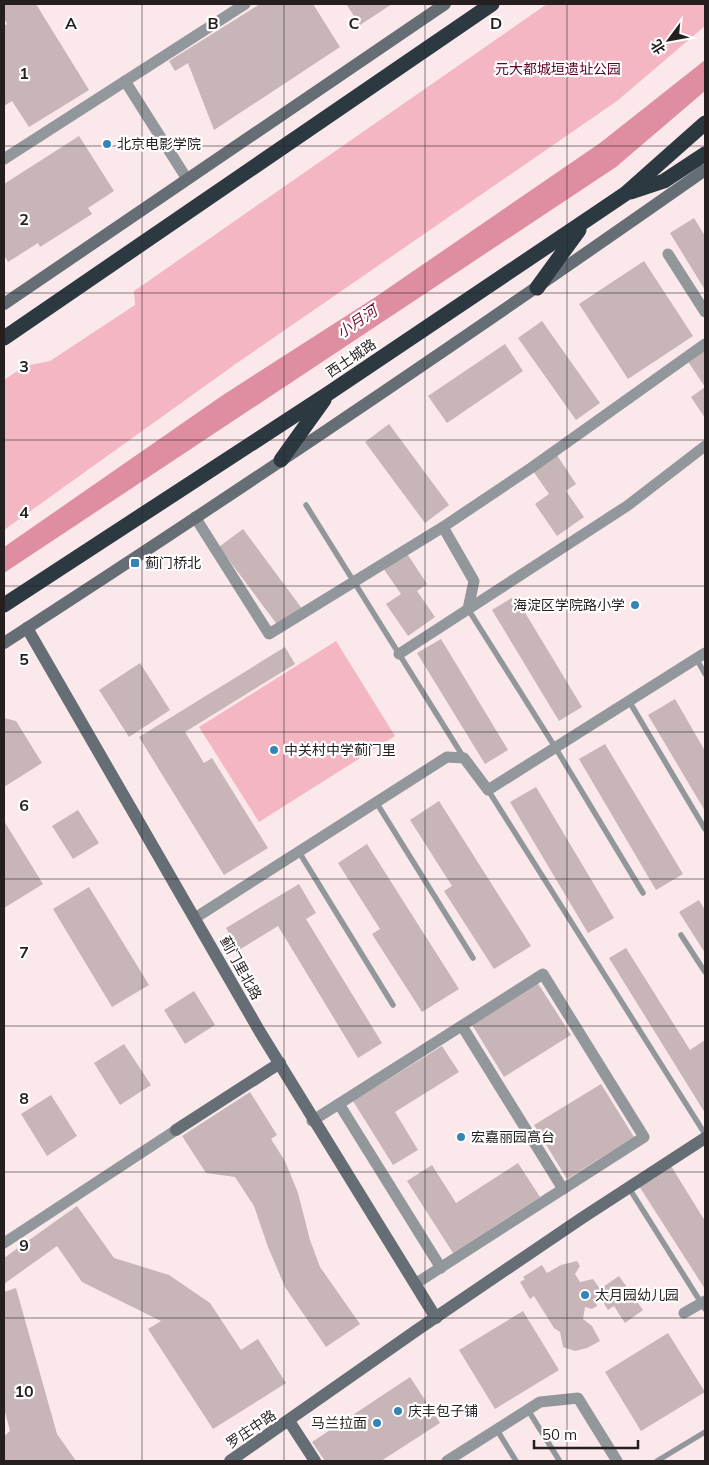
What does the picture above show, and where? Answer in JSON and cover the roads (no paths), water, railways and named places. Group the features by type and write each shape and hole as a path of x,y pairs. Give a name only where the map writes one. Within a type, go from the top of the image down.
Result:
{"highway":[{"path":"4,338 492,4"},
{"name":"西土城路","path":"4,605 329,393 625,194 705,123"},
{"path":"625,194 664,181 705,154"},
{"path":"537,288 585,221"},
{"path":"281,460 329,393"},
{"path":"4,611 33,585"}],"street":[{"path":"226,16 227,4"},
{"path":"4,160 245,4"},
{"path":"4,304 445,4"},
{"path":"125,81 187,179"},
{"path":"4,643 537,288 705,170"},
{"path":"668,254 705,312"},
{"path":"195,517 269,634 443,527 531,468 705,344"},
{"path":"399,654 627,506 705,446"},
{"path":"443,527 474,581 468,609"},
{"name":"蓟门里北路","path":"27,628 260,1032 436,1318"},
{"path":"195,918 447,757 464,758 488,790 701,656"},
{"path":"312,1121 543,974 644,1137 415,1284"},
{"path":"462,1026 563,1189"},
{"path":"4,1243 280,1062"},
{"path":"339,1104 440,1268"},
{"name":"罗庄中路","path":"230,1461 436,1318 705,1136"},
{"path":"684,1313 704,1304"},
{"path":"447,1461 540,1402 578,1398 617,1461"},
{"path":"289,1421 315,1461"}],"lane":[{"path":"306,505 464,758"},
{"path":"468,609 555,747 643,893"},
{"path":"701,656 705,674"},
{"path":"629,701 705,830"},
{"path":"488,790 705,1136"},
{"path":"376,802 473,958"},
{"path":"299,852 393,1005"},
{"path":"681,935 705,972"},
{"path":"629,1188 704,1304"},
{"path":"528,1410 559,1460"},
{"path":"497,1430 516,1461"},
{"path":"657,1461 705,1432"}],"water":[{"name":"小月河","path":"705,60 705,91 616,167 4,573 4,547 223,395 374,298 600,143"}],"place":[{"name":"北京电影学院","path":"107,144"},
{"name":"蓟门桥北","path":"135,563"},
{"name":"海淀区学院路小学","path":"635,605"},
{"name":"中关村中学蓟门里","path":"274,750"},
{"name":"宏嘉丽园高台","path":"461,1137"},
{"name":"太月园幼儿园","path":"585,1295"},
{"name":"庆丰包子铺","path":"398,1411"},
{"name":"马兰拉面","path":"377,1423"}],"park label":[{"name":"元大都城垣遗址公园","path":"558,69"}]}
